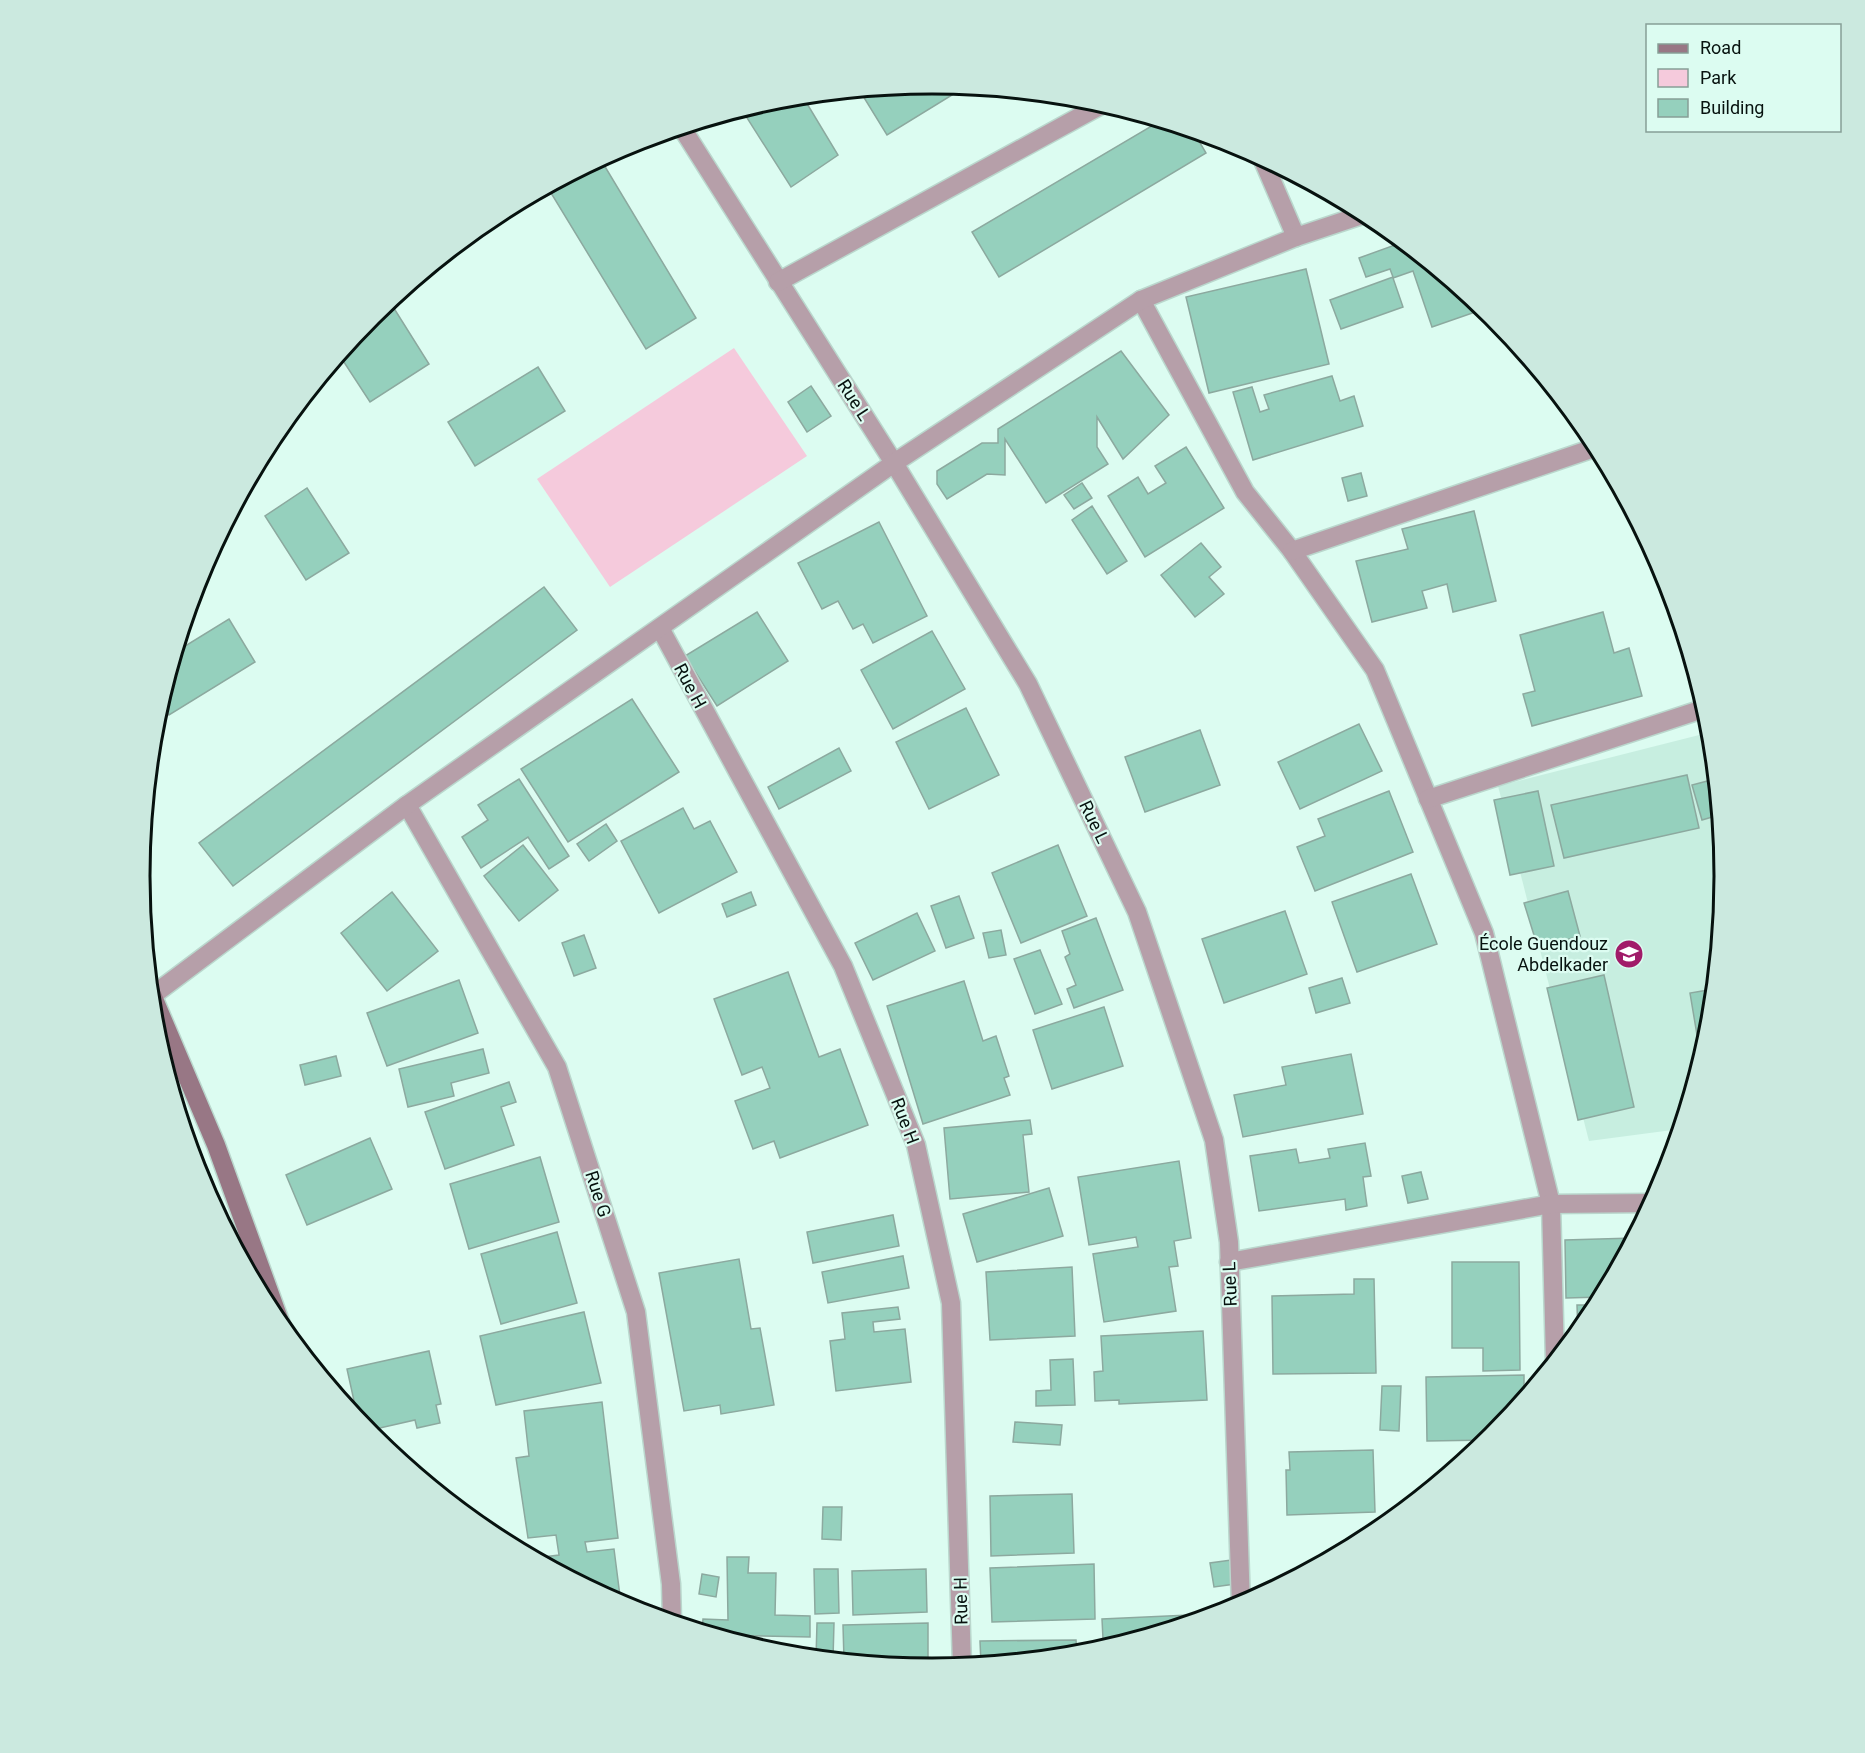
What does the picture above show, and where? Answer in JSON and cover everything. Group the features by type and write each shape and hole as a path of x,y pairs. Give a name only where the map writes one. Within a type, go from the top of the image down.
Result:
{"main road":[{"path":"165,1024 216,1145 268,1288"}],"street":[{"path":"778,282 1089,111"},
{"name":"Rue L","path":"686,134 894,463 1028,684 1137,912 1214,1140 1229,1262 1241,1595"},
{"path":"1267,170 1296,237"},
{"path":"159,988 408,805 894,463 1141,300 1296,237 1354,218"},
{"path":"1141,300 1245,492 1292,551 1375,670 1484,933 1551,1204 1555,1351"},
{"path":"1292,551 1588,450"},
{"name":"Rue H","path":"660,628 843,966 916,1145 951,1303 962,1657"},
{"path":"1428,799 1696,711"},
{"name":"Rue G","path":"408,805 557,1067 636,1312 671,1584 672,1614"},
{"path":"1229,1262 1551,1204 1643,1203"}],"shaded area":[{"name":"École Guendouz Abdelkader","path":"1701,735 1708,774 1713,825 1713,928 1708,979 1699,1029 1688,1079 1672,1130 1589,1141 1498,786"}],"green space":[{"path":"734,348 807,456 610,587 537,479"}],"building":[{"path":"952,95 887,135 864,98"},
{"path":"808,105 838,155 791,187 747,117"},
{"path":"1151,126 1199,142 1206,153 999,277 972,232"},
{"path":"605,167 696,318 646,349 552,194"},
{"path":"1394,245 1473,313 1432,327 1413,271 1393,278 1403,307 1341,329 1330,300 1393,277 1390,269 1366,277 1359,258"},
{"path":"1306,269 1329,364 1209,393 1186,297"},
{"path":"395,310 429,364 370,402 344,362"},
{"path":"1121,351 1169,415 1123,459 1097,417 1097,447 1108,464 1046,503 1005,439 1005,475 987,474 947,499 937,484 937,471 982,443 998,443 998,429"},
{"path":"538,367 565,411 475,466 448,422"},
{"path":"1332,376 1340,401 1354,396 1363,426 1253,460 1233,392 1252,387 1260,412 1269,409 1264,395"},
{"path":"811,386 831,416 807,432 788,402"},
{"path":"1186,447 1224,508 1145,557 1108,496 1138,477 1148,494 1166,483 1155,466"},
{"path":"1361,473 1367,496 1348,501 1342,478"},
{"path":"1082,483 1092,498 1074,509 1064,495"},
{"path":"307,488 349,553 306,580 265,516"},
{"path":"1092,506 1127,561 1107,574 1072,520"},
{"path":"1474,511 1496,601 1453,612 1447,584 1422,591 1427,608 1372,622 1356,561 1408,549 1402,529"},
{"path":"879,522 927,616 873,643 863,624 853,629 838,601 822,609 798,563"},
{"path":"1201,543 1221,567 1209,577 1224,594 1195,617 1161,575"},
{"path":"544,587 577,630 233,886 199,843"},
{"path":"757,612 788,661 717,706 685,656"},
{"path":"1603,612 1614,653 1629,648 1642,696 1532,726 1523,694 1535,691 1520,635"},
{"path":"229,619 255,662 169,715 177,674 186,646"},
{"path":"932,631 965,689 893,729 861,670"},
{"path":"632,699 679,772 568,842 521,769"},
{"path":"966,708 999,775 929,809 896,742"},
{"path":"1359,724 1382,771 1300,809 1278,762"},
{"path":"1200,730 1220,785 1145,812 1125,757"},
{"path":"839,748 851,771 779,809 768,787"},
{"path":"1687,775 1699,828 1564,858 1551,805"},
{"path":"519,779 569,856 549,869 528,837 481,868 462,837 488,820 478,805"},
{"path":"1709,781 1712,817 1702,820 1692,785"},
{"path":"1389,791 1413,852 1315,891 1297,847 1325,836 1318,819"},
{"path":"1538,791 1554,866 1510,875 1494,800"},
{"path":"683,808 694,829 710,821 737,872 659,913 621,841"},
{"path":"606,824 617,841 589,861 577,844"},
{"path":"523,845 558,890 519,921 484,876"},
{"path":"1058,845 1087,916 1021,943 992,873"},
{"path":"1411,874 1437,944 1357,972 1332,902"},
{"path":"1568,891 1580,936 1538,948 1524,903"},
{"path":"392,892 438,951 387,991 341,933"},
{"path":"751,892 756,905 727,917 722,904"},
{"path":"959,896 974,938 946,948 931,906"},
{"path":"1285,911 1307,974 1224,1003 1202,939"},
{"path":"917,913 935,951 873,980 855,943"},
{"path":"1096,918 1123,990 1074,1008 1067,989 1076,985 1065,957 1070,954 1062,931"},
{"path":"1001,930 1006,955 989,958 983,933"},
{"path":"584,935 596,968 574,976 562,943"},
{"path":"1040,950 1062,1004 1035,1014 1014,959"},
{"path":"788,972 819,1057 840,1049 868,1125 780,1158 774,1141 753,1149 735,1101 770,1088 762,1067 742,1075 714,999"},
{"path":"1604,975 1634,1107 1578,1120 1547,988"},
{"path":"1342,978 1350,1003 1316,1013 1309,988"},
{"path":"459,980 478,1033 387,1066 367,1013"},
{"path":"964,981 983,1041 996,1036 1009,1076 1004,1078 1010,1095 923,1124 887,1006"},
{"path":"1706,990 1697,1037 1690,993"},
{"path":"1104,1007 1123,1066 1052,1089 1033,1030"},
{"path":"483,1049 489,1073 451,1083 454,1096 408,1107 399,1069"},
{"path":"1351,1054 1363,1114 1243,1137 1234,1095 1286,1085 1282,1067"},
{"path":"336,1056 341,1076 305,1085 300,1065"},
{"path":"509,1082 516,1102 501,1107 514,1145 445,1169 425,1112"},
{"path":"1030,1120 1032,1134 1023,1135 1029,1192 950,1199 944,1128"},
{"path":"370,1138 392,1189 307,1225 286,1175"},
{"path":"1365,1143 1371,1176 1363,1177 1367,1206 1346,1210 1345,1199 1259,1211 1250,1156 1296,1149 1299,1163 1330,1158 1328,1149"},
{"path":"540,1157 559,1222 469,1249 450,1184"},
{"path":"1179,1161 1191,1238 1174,1241 1178,1266 1169,1267 1176,1311 1104,1322 1093,1254 1138,1247 1136,1237 1089,1245 1078,1177"},
{"path":"1421,1172 1428,1199 1408,1203 1402,1176"},
{"path":"1049,1188 1063,1236 977,1262 963,1214"},
{"path":"893,1215 899,1246 813,1263 807,1232"},
{"path":"557,1232 577,1303 501,1324 481,1254"},
{"path":"1626,1238 1592,1297 1566,1298 1565,1240"},
{"path":"903,1256 909,1288 828,1303 822,1272"},
{"path":"739,1259 751,1329 760,1328 774,1405 721,1414 720,1405 684,1411 659,1273"},
{"path":"1452,1262 1519,1262 1520,1370 1483,1371 1483,1348 1452,1348"},
{"path":"1072,1267 1075,1336 990,1340 986,1272"},
{"path":"1354,1279 1374,1279 1376,1373 1273,1374 1272,1296 1354,1294"},
{"path":"1577,1305 1587,1305 1583,1311 1577,1319"},
{"path":"898,1307 900,1319 873,1322 874,1332 905,1329 911,1382 836,1391 830,1341 845,1339 842,1313"},
{"path":"584,1312 601,1383 496,1405 480,1336"},
{"path":"1203,1331 1207,1400 1119,1404 1119,1400 1095,1401 1094,1372 1103,1371 1101,1336"},
{"path":"429,1351 441,1404 436,1405 440,1423 417,1428 415,1420 379,1428 354,1402 347,1369"},
{"path":"1073,1359 1075,1405 1036,1406 1036,1391 1051,1390 1050,1360"},
{"path":"1524,1375 1524,1387 1473,1440 1427,1441 1426,1377"},
{"path":"1382,1386 1401,1386 1399,1431 1380,1430"},
{"path":"602,1402 618,1538 585,1542 587,1552 614,1549 620,1593 546,1557 559,1555 556,1535 528,1538 516,1458 529,1456 524,1411"},
{"path":"1015,1422 1062,1425 1060,1445 1013,1442"},
{"path":"1373,1450 1375,1512 1287,1515 1286,1470 1290,1470 1289,1452"},
{"path":"1072,1494 1074,1553 991,1556 990,1496"},
{"path":"823,1507 842,1507 841,1540 822,1539"},
{"path":"727,1557 749,1557 748,1573 776,1573 775,1615 810,1616 810,1637 747,1636 703,1624 703,1619 728,1620"},
{"path":"1231,1560 1235,1584 1214,1587 1210,1563"},
{"path":"1094,1564 1095,1619 992,1622 990,1568"},
{"path":"814,1569 838,1569 839,1613 815,1614"},
{"path":"926,1569 927,1612 853,1615 852,1571"},
{"path":"702,1574 719,1577 716,1597 699,1594"},
{"path":"1189,1615 1135,1632 1103,1639 1102,1619"},
{"path":"817,1623 834,1623 833,1652 816,1650"},
{"path":"928,1623 928,1658 844,1653 843,1625"},
{"path":"1076,1640 1076,1645 1035,1652 981,1657 980,1641"}],"place":[{"name":"École Guendouz Abdelkader","path":"1629,954"}]}
